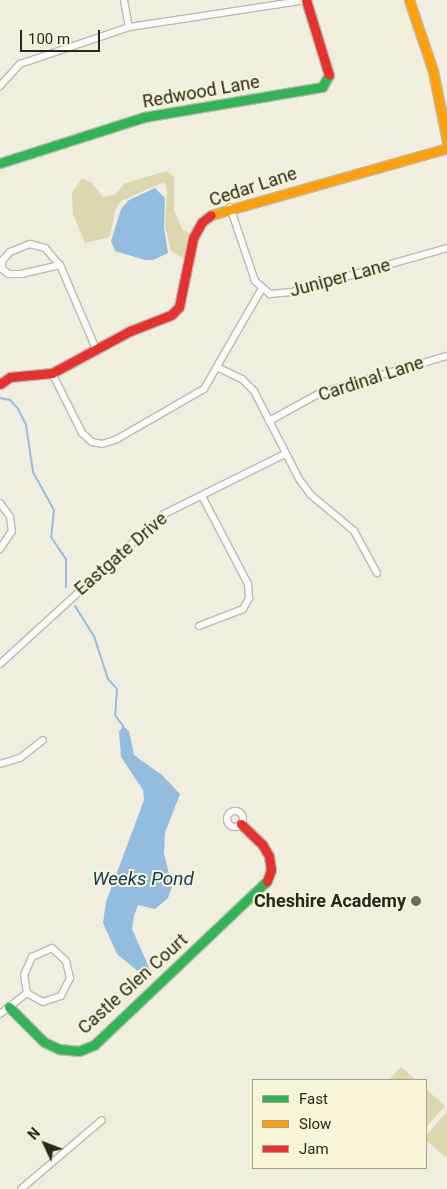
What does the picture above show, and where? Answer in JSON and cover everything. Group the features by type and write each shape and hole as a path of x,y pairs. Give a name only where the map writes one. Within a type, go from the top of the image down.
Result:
{"street":[{"path":"124,0 129,27"},
{"path":"0,86 20,64 129,27 307,0"},
{"name":"Redwood Lane","path":"0,164 144,118 322,87 329,79 328,67 307,0"},
{"path":"408,0 433,71 447,141"},
{"name":"Cedar Lane","path":"0,384 10,377 30,373 52,373 96,349 171,315 179,307 193,238 208,217 230,207 447,148"},
{"path":"52,373 82,434 92,442 102,444 204,389 262,290 255,282 230,207"},
{"path":"60,265 9,274 2,269 2,262 10,252 30,244 45,248 60,265 96,349"},
{"name":"Juniper Lane","path":"262,290 270,294 292,292 447,248"},
{"name":"Cardinal Lane","path":"269,421 322,392 447,356"},
{"path":"218,368 242,379 254,391 285,454 311,495 354,531 376,573"},
{"name":"Eastgate Drive","path":"0,664 164,514 285,454"},
{"path":"199,626 243,609 249,598 248,584 202,496"},
{"path":"0,503 10,518 12,531 0,549"},
{"path":"0,764 20,758 43,740"},
{"name":"Castle Glen Court","path":"8,1007 44,1042 59,1050 79,1051 94,1045 268,880 271,870 269,856 262,844 241,824"},
{"path":"52,948 63,957 70,970 68,989 61,996 43,1002 27,992 23,984 26,966 41,950 52,948"},
{"path":"0,1014 27,992"},
{"path":"21,1189 102,1120"}],"shaded area":[{"path":"167,171 174,177 174,210 182,229 191,234 186,260 171,251 165,227 167,189 164,182 121,201 115,211 110,237 85,243 73,214 72,193 82,178 92,183 103,197 116,194 125,183"},
{"path":"401,1067 415,1079 390,1079"},
{"path":"427,1090 445,1106 427,1126"},
{"path":"447,1112 447,1155 445,1157 427,1141 427,1134"}],"water":[{"path":"155,188 165,198 164,228 168,253 153,260 145,260 115,251 111,241 121,209 129,200"},
{"name":"Weeks Pond","path":"123,726 129,731 134,755 162,775 180,794 165,833 164,853 172,887 168,898 155,909 138,905 134,916 132,929 152,974 146,978 117,954 103,923 106,902 144,800 143,790 121,757 119,732"}],"waterway":[{"path":"0,398 10,400 18,409 26,425 33,472 54,510 51,537 66,559 66,587"},
{"path":"75,606 94,636 108,679 117,689 115,715 123,726"}],"traffic: fast":[{"path":"0,163 144,117 322,87 329,75"},
{"path":"9,1007 44,1042 59,1049 79,1051 94,1045 267,881"}],"traffic: slow":[{"path":"409,0 433,71 447,141"},
{"path":"211,215 447,148"}],"traffic: jam":[{"path":"306,0 329,75"},
{"path":"0,384 10,377 52,373 130,331 171,315 179,307 193,238 202,222 211,215"},
{"path":"241,824 262,844 269,856 271,870 267,881"}],"place":[{"name":"Cheshire Academy","path":"416,901"}]}
